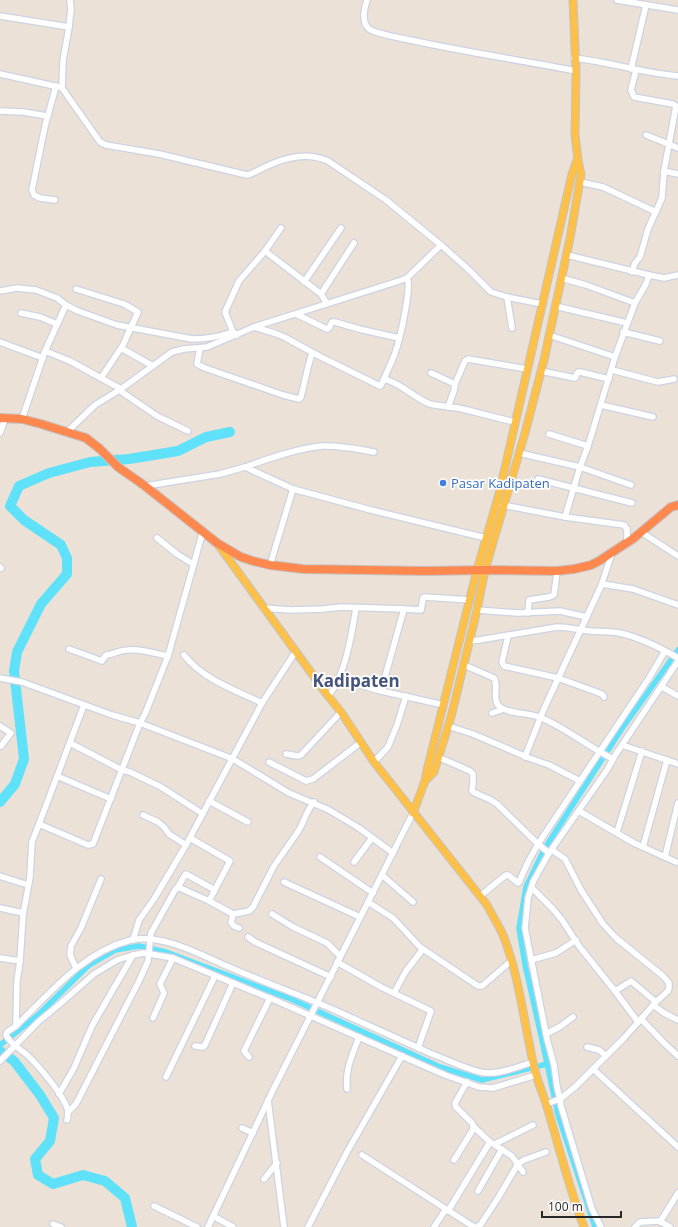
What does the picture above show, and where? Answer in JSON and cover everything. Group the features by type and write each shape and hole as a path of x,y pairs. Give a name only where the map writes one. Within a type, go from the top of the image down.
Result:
{"highway":[{"path":"3,418 22,419 86,438 100,449 118,467 145,486 217,543 253,562 270,565 304,569 557,571 574,569 591,565 612,552 641,532 674,506"}],"main road":[{"path":"413,813 425,781 469,600 503,505 519,452 544,360 570,238 581,175 575,135 576,71 574,58 573,0"},
{"path":"425,781 434,772 448,726 470,641 477,610 486,538 499,494 572,174 578,160"},
{"path":"559,235 570,238"},
{"path":"541,312 553,315"},
{"path":"530,356 544,360"},
{"path":"217,543 263,608 341,712 374,762 487,905 502,933 511,961 519,988 536,1073 549,1103 576,1207 584,1227"}],"street":[{"path":"55,200 40,198 34,195 32,190 48,116 59,87 69,27 71,9 70,0"},
{"path":"367,0 364,9 364,22 370,30 449,49 576,71"},
{"path":"617,0 678,10"},
{"path":"632,272 635,263 640,257 646,233 662,198 664,171 676,106 673,104 634,97 631,90 633,70 646,5"},
{"path":"0,16 69,27"},
{"path":"574,58 618,65 633,70 678,76"},
{"path":"0,74 59,87 96,138 106,145 159,154 247,175 286,158 322,158 386,200 439,247 467,268 491,292 507,297 542,304"},
{"path":"0,111 23,112 48,116"},
{"path":"646,135 678,148"},
{"path":"664,171 678,174"},
{"path":"580,182 600,186 656,212"},
{"path":"235,333 225,314 227,307 239,281 265,251 281,228"},
{"path":"304,282 341,228"},
{"path":"321,294 354,243"},
{"path":"0,291 17,288 36,290 57,298 66,305 97,318 130,328 192,339 235,333 407,278 439,247"},
{"path":"265,251 321,294 327,304"},
{"path":"566,255 632,272 664,278 678,275"},
{"path":"565,517 626,323 646,284 648,275"},
{"path":"254,327 277,334 380,386 382,385 396,350 399,338 408,297 407,278"},
{"path":"561,278 586,285 635,303"},
{"path":"76,289 124,304 137,310 138,313 121,348 101,378"},
{"path":"507,297 512,328"},
{"path":"22,419 45,351 66,305"},
{"path":"555,306 626,323"},
{"path":"21,313 40,317 57,324"},
{"path":"296,314 327,329 333,322 399,338"},
{"path":"623,332 660,342"},
{"path":"66,433 95,405 154,366 172,352 184,349 200,348 218,343 235,333"},
{"path":"549,335 615,357"},
{"path":"211,337 218,343"},
{"path":"0,342 43,358"},
{"path":"121,348 154,366"},
{"path":"200,348 197,364 283,396 299,399 301,397 312,353"},
{"path":"45,351 70,361 101,378 120,389 157,416 188,431"},
{"path":"448,407 455,384 465,361 468,359 527,369"},
{"path":"612,370 658,382 674,379"},
{"path":"541,371 575,378 578,372 580,372 609,379"},
{"path":"431,373 455,384"},
{"path":"384,379 431,404 515,422"},
{"path":"601,405 653,417"},
{"path":"0,433 3,418"},
{"path":"549,434 588,446"},
{"path":"145,486 220,474 270,458 323,446 339,446 374,452"},
{"path":"519,452 580,467 631,485"},
{"path":"245,467 293,488 371,510 486,538"},
{"path":"538,479 632,503"},
{"path":"270,565 293,488"},
{"path":"674,506 678,502"},
{"path":"503,505 565,517 624,525 627,529 627,542"},
{"path":"39,824 91,845 93,844 168,656 203,531"},
{"path":"641,532 678,556"},
{"path":"157,538 177,554 193,564"},
{"path":"525,757 558,678 602,584 612,552"},
{"path":"528,613 529,600 554,595 557,571"},
{"path":"602,584 633,589 678,606"},
{"path":"263,608 291,610 341,607 421,610 423,598 425,597 469,600"},
{"path":"328,696 339,676 346,654 352,633 356,608"},
{"path":"381,691 404,609"},
{"path":"477,610 528,613 560,612 587,617"},
{"path":"470,641 508,636 557,626 618,632 644,640 678,658"},
{"path":"508,636 502,662 504,666 558,678 602,694 604,697"},
{"path":"69,649 102,661 106,655 128,650 144,651 168,656"},
{"path":"133,940 139,920 154,899 190,838 262,703 296,651"},
{"path":"480,896 506,875 519,883 528,862 649,678 665,651"},
{"path":"184,655 197,670 210,678 262,703"},
{"path":"601,1227 592,1209 559,1100 554,1065 546,1034 525,928 528,898 549,851 607,770 612,759 662,687 678,661"},
{"path":"464,665 494,678 496,683 496,699 498,704 504,709 541,717 612,759"},
{"path":"0,678 22,682 84,705 140,723 233,759 289,793 314,802 329,810 393,853"},
{"path":"360,685 444,705"},
{"path":"662,687 678,696"},
{"path":"374,762 388,747 406,696"},
{"path":"16,1026 17,982 23,913 28,885 32,842 84,705"},
{"path":"492,713 504,709"},
{"path":"286,754 301,756 341,712"},
{"path":"0,726 11,733 1,746"},
{"path":"448,726 473,734 525,757 549,765 580,781"},
{"path":"269,762 306,781 313,780 360,742"},
{"path":"70,743 122,770 130,772 161,787 203,814"},
{"path":"622,746 642,751 678,764"},
{"path":"617,832 642,751"},
{"path":"438,757 470,771 473,774 473,792 496,804 539,845 565,859 580,890 603,924 616,938 669,982 668,992 654,1004 624,1038 559,1100 549,1103"},
{"path":"643,847 667,760"},
{"path":"57,776 111,799"},
{"path":"209,801 248,822"},
{"path":"178,887 209,901 232,914 249,911 253,907 274,866 299,830 306,813 314,802"},
{"path":"665,857 678,803"},
{"path":"579,811 643,847 676,862"},
{"path":"208,1227 268,1100 413,813"},
{"path":"143,815 164,826 169,834 186,845"},
{"path":"190,838 230,861 209,901"},
{"path":"354,862 372,838"},
{"path":"320,857 373,893"},
{"path":"68,1112 76,1104 97,1060 139,981 150,953 151,933 160,915 185,875 186,874 215,890"},
{"path":"382,875 413,902"},
{"path":"0,876 28,885"},
{"path":"76,968 70,955 71,946 81,928 101,879"},
{"path":"284,882 360,917"},
{"path":"532,888 553,909 615,991 640,1020 678,1056"},
{"path":"368,902 393,918 423,949 478,986 482,986 511,961"},
{"path":"0,908 23,913"},
{"path":"232,914 231,922 234,926 239,928"},
{"path":"272,914 293,927 327,943 340,956"},
{"path":"248,937 255,942 331,976"},
{"path":"67,1120 68,1112 66,1104 43,1071 25,1053 14,1047 6,1037 7,1032 16,1026 76,968 106,950 133,940 167,942 189,950 317,1003 446,1060 481,1072 491,1073 534,1063"},
{"path":"531,960 556,953 576,940"},
{"path":"394,993 406,971 423,949"},
{"path":"2,1058 38,1022 94,974 117,960 133,955 150,953 173,958 311,1014 445,1075 479,1086 493,1088 536,1073"},
{"path":"59,1094 74,1068 92,1026 133,955"},
{"path":"0,958 20,961"},
{"path":"153,1018 164,993 160,984 173,958"},
{"path":"337,962 431,1011 418,1048"},
{"path":"166,1077 215,976"},
{"path":"615,991 631,981 664,1013 678,1020"},
{"path":"195,1046 203,1047 206,1045 233,983"},
{"path":"249,1057 244,1051 270,998"},
{"path":"546,1034 574,1017"},
{"path":"347,1089 346,1078 348,1065 359,1037"},
{"path":"587,1047 599,1050 606,1056"},
{"path":"308,1227 347,1152 402,1056"},
{"path":"593,1069 678,1147"},
{"path":"467,1082 455,1103 456,1107 472,1123 473,1126 492,1143 512,1156 523,1172"},
{"path":"268,1100 284,1227"},
{"path":"434,1227 492,1143 533,1125"},
{"path":"454,1160 473,1130 473,1126"},
{"path":"242,1128 253,1133"},
{"path":"673,1143 678,1138"},
{"path":"478,1191 502,1149"},
{"path":"477,1227 481,1224 498,1198 518,1164 524,1160 546,1152"},
{"path":"362,1155 474,1227"},
{"path":"264,1179 277,1163"},
{"path":"660,1222 678,1194"},
{"path":"154,1206 198,1227"},
{"path":"213,1216 233,1227"},
{"path":"635,1227 640,1222 660,1222 670,1227"},
{"path":"53,1224 61,1227"}],"waterway":[{"path":"0,802 15,784 24,759 14,671 17,652 41,604 67,574 67,558 61,545 24,520 10,506 19,486 49,473 90,462 129,459 178,451 206,437 230,432"},
{"path":"595,1227 558,1115 525,965 519,928 526,887 545,848 621,730 678,650"},
{"path":"0,1045 38,1015 89,965 115,950 139,946 166,952 291,999 440,1067 482,1080 547,1064"},
{"path":"0,1051 14,1061 40,1095 54,1118 50,1141 35,1159 38,1175 53,1184 83,1175 105,1181 125,1198 132,1227"}],"place":[{"name":"Pasar Kadipaten","path":"443,483"}],"district":[{"name":"Kadipaten","path":"356,681"}]}
